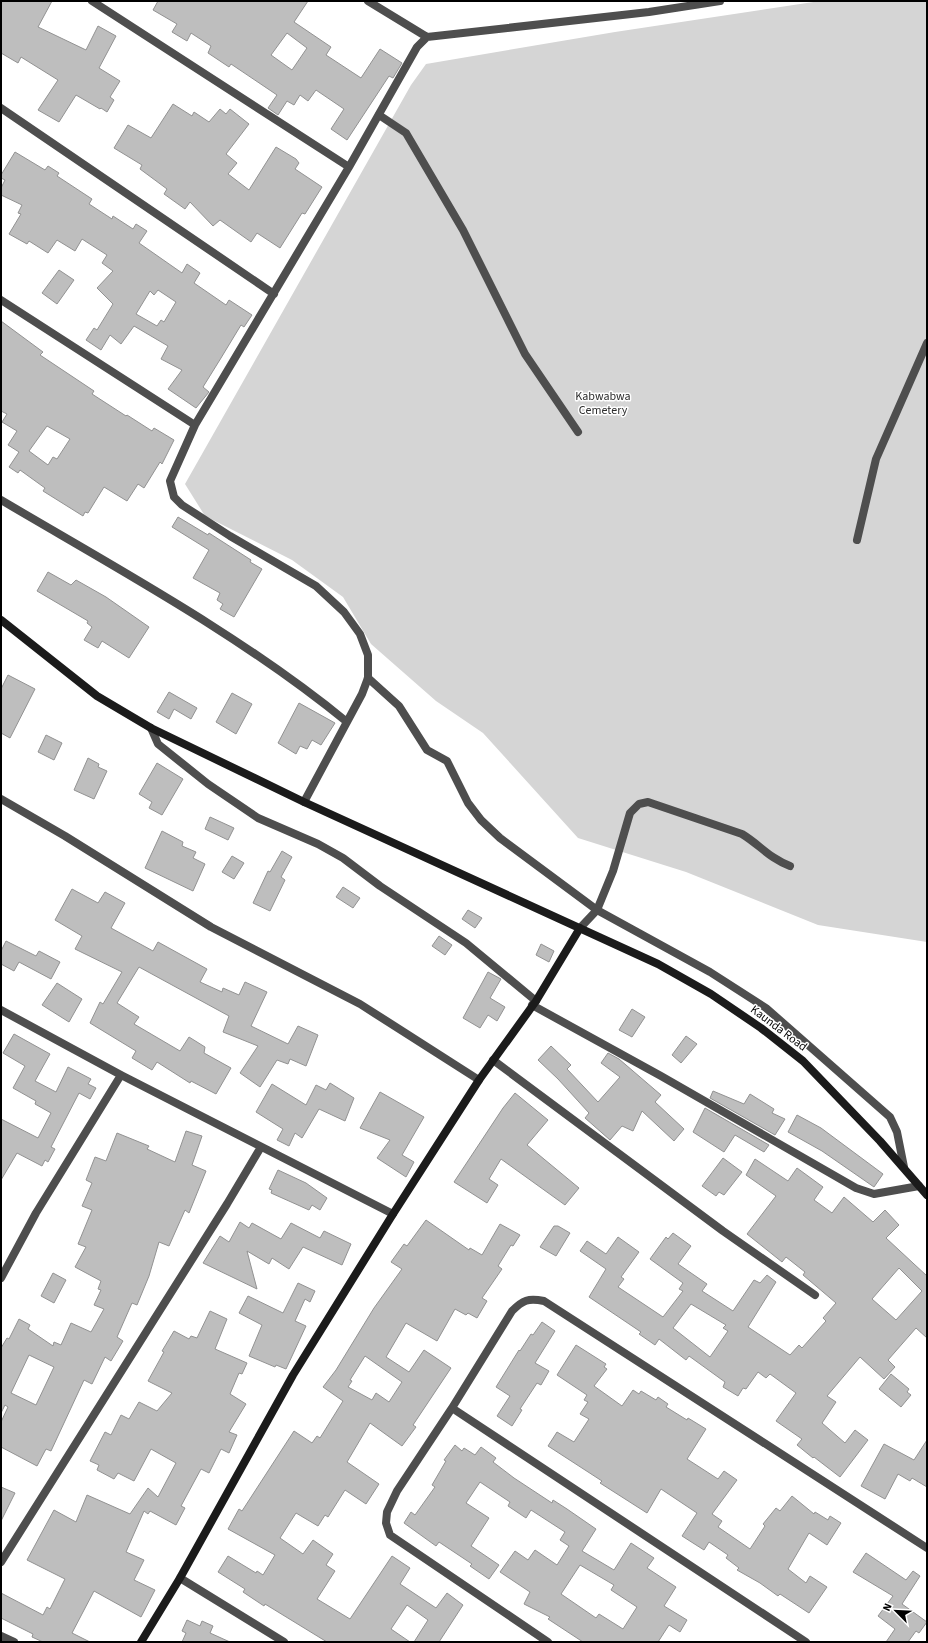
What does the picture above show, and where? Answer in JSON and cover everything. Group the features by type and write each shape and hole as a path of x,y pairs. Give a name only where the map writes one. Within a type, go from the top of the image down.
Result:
{"street":[{"path":"92,1 349,167"},
{"path":"368,1 427,36 649,12 720,1"},
{"path":"304,802 347,722 368,678 368,655 360,634 344,612 316,586 230,536 182,505 174,496 170,481 195,425 349,167 417,48 427,36"},
{"path":"1,108 274,294"},
{"path":"379,115 406,133 463,230 525,354 578,432"},
{"path":"1,300 195,425"},
{"path":"857,540 876,459 927,343"},
{"path":"1,500 156,590 324,703 347,722"},
{"name":"Kaunda Road","path":"1,620 90,692 151,728 304,802 658,964 711,994 761,1028 803,1061 904,1167 927,1196"},
{"path":"368,678 399,706 427,750 447,761 468,803 481,820 500,838 597,910 710,972 766,1008 890,1117 897,1132 904,1167"},
{"path":"151,728 158,744 208,784 258,818 318,844 343,858 380,886 466,943 534,1003 856,1188 874,1194 919,1186"},
{"path":"1,799 65,836 211,927 360,1004 479,1080"},
{"path":"141,1642 180,1578 293,1375 393,1214 479,1080 534,1003 580,928 597,910 613,871 630,813 639,804 648,802 742,834 754,841 764,852 776,860 790,866"},
{"path":"1,1011 121,1075 393,1214"},
{"path":"493,1060 723,1232 815,1295"},
{"path":"1,1278 36,1213 121,1075"},
{"path":"1,1562 227,1204 261,1147"},
{"path":"548,1642 390,1535 386,1523 387,1512 397,1491 452,1408 512,1311 520,1303 532,1299 544,1301 927,1548"},
{"path":"452,1408 806,1642"},
{"path":"180,1578 284,1642"},
{"path":"1,1636 14,1642"}],"green space":[{"name":"Kabwabwa Cemetery","path":"820,1 927,1 927,942 818,925 686,872 578,838 483,733 436,701 371,644 343,597 292,560 205,516 185,484 411,85 426,64 615,32"}],"building":[{"path":"1,1 52,1 38,27 86,50 98,26 116,36 99,68 120,81 110,97 114,100 107,112 76,95 59,122 38,110 58,80 21,57 18,63 1,53"},
{"path":"158,1 308,1 294,22 331,47 326,55 361,78 380,49 402,63 393,78 389,76 347,140 331,129 344,109 316,90 308,101 300,95 294,105 287,101 278,115 268,108 277,95 231,64 229,67 208,53 211,46 191,33 187,41 172,32 177,24 153,10","holes":["287,33 307,48 292,70 271,55"]},
{"path":"173,104 192,116 194,112 209,122 220,109 226,114 230,109 249,124 226,154 237,163 228,174 249,190 276,147 296,159 299,163 295,169 322,187 305,214 302,213 280,248 257,233 251,242 220,220 213,226 190,202 185,209 164,194 167,189 140,169 142,165 114,148 128,125 151,138"},
{"path":"15,152 45,170 48,166 59,173 57,176 92,199 89,204 112,219 113,216 133,229 136,224 147,231 139,243 182,273 187,264 200,273 194,283 226,305 229,300 252,315 244,327 241,325 203,387 209,392 196,408 168,389 182,370 161,359 168,346 134,326 121,344 110,335 101,350 86,340 94,328 97,330 113,304 97,288 113,271 102,263 107,255 82,239 75,251 57,240 48,253 29,241 27,244 9,234 21,214 18,213 22,205 1,195 1,188 5,180 1,178 1,175","holes":["158,290 176,302 164,322 161,320 157,326 136,314 150,291 154,295"]},
{"path":"59,270 74,280 57,304 42,293"},
{"path":"1,321 43,352 40,355 94,391 92,394 152,431 154,428 174,440 162,464 160,462 144,488 138,484 127,501 104,487 88,513 85,512 83,516 43,491 45,488 20,470 18,473 9,467 19,452 8,445 17,431 2,422 7,414 1,411","holes":["47,426 70,439 57,459 53,457 48,465 29,451"]},
{"path":"178,517 208,535 209,533 251,560 250,562 262,569 234,617 220,609 223,604 217,600 220,593 193,578 209,550 172,527"},
{"path":"48,572 71,585 76,580 106,597 149,627 129,658 102,641 98,648 84,640 92,627 87,623 88,621 37,591"},
{"path":"8,675 35,689 10,738 1,733 1,689"},
{"path":"169,692 197,708 191,719 174,709 169,719 157,712"},
{"path":"232,693 252,704 236,734 216,722"},
{"path":"299,703 335,723 321,745 312,740 307,749 300,746 296,754 278,743"},
{"path":"46,735 62,743 54,760 38,752"},
{"path":"88,758 99,764 98,767 107,771 94,799 74,790"},
{"path":"157,763 183,779 162,815 149,808 152,802 139,794"},
{"path":"210,817 234,828 228,840 205,829"},
{"path":"162,831 183,842 182,846 196,852 193,858 205,864 193,891 145,868"},
{"path":"282,851 292,857 281,877 285,880 270,911 253,903 268,871 270,872"},
{"path":"232,856 244,863 234,879 222,872"},
{"path":"343,887 360,898 353,908 336,897"},
{"path":"72,889 98,903 105,892 125,903 111,928 153,951 158,942 207,969 200,982 222,992 223,988 239,995 245,982 267,992 251,1026 288,1044 298,1026 318,1035 306,1066 290,1059 288,1064 277,1060 260,1087 240,1073 258,1046 223,1032 229,1016 139,967 117,1003 139,1017 134,1024 180,1051 189,1037 205,1047 204,1053 231,1068 216,1094 191,1081 190,1083 157,1062 152,1070 132,1058 136,1051 90,1023 100,1002 103,1004 122,972 75,949 82,936 55,920"},
{"path":"468,910 482,918 475,928 462,919"},
{"path":"439,936 452,945 445,955 432,946"},
{"path":"6,941 36,956 39,951 60,962 51,979 19,962 14,971 1,964 1,951"},
{"path":"541,944 554,951 549,962 536,955"},
{"path":"488,972 501,979 490,998 505,1007 497,1021 488,1015 480,1028 463,1018"},
{"path":"57,983 82,999 69,1022 42,1005"},
{"path":"632,1009 645,1017 632,1037 619,1030"},
{"path":"14,1034 50,1054 35,1081 56,1092 68,1067 91,1079 88,1084 96,1088 90,1099 79,1093 51,1147 55,1149 48,1162 45,1160 42,1166 17,1153 1,1180 1,1119 38,1138 51,1113 35,1104 36,1101 13,1088 25,1066 3,1053"},
{"path":"686,1036 697,1044 681,1063 672,1055"},
{"path":"551,1046 571,1065 567,1069 598,1102 620,1077 601,1063 608,1053 619,1059 661,1095 655,1102 684,1129 674,1141 642,1111 633,1131 622,1126 610,1140 585,1118 589,1113 558,1079 538,1060"},
{"path":"330,1083 354,1098 345,1121 319,1109 302,1138 295,1133 289,1146 277,1140 283,1129 256,1112 272,1084 306,1105 316,1085 326,1090"},
{"path":"713,1091 744,1104 750,1094 774,1109 772,1113 785,1119 775,1135 710,1098"},
{"path":"380,1092 424,1117 402,1155 414,1162 406,1177 377,1158 390,1140 360,1128"},
{"path":"515,1093 548,1120 527,1145 579,1188 565,1205 501,1159 489,1179 498,1185 487,1203 454,1182 503,1108"},
{"path":"705,1108 769,1145 764,1152 735,1135 724,1152 693,1132"},
{"path":"797,1115 821,1128 883,1174 874,1187 822,1151 788,1132"},
{"path":"186,1131 202,1136 192,1165 206,1171 189,1213 185,1210 169,1246 159,1242 149,1276 137,1305 132,1303 117,1337 123,1341 111,1361 105,1357 92,1384 84,1380 51,1451 46,1449 37,1466 1,1447 1,1422 8,1407 5,1405 1,1413 1,1348 7,1338 9,1339 19,1319 30,1325 28,1329 53,1346 54,1342 61,1345 71,1323 91,1332 104,1309 94,1305 101,1290 98,1289 101,1281 75,1267 86,1247 78,1244 92,1210 82,1206 92,1183 86,1180 95,1157 106,1161 117,1133 149,1146 147,1149 175,1162","holes":["29,1355 54,1367 36,1405 11,1393"]},
{"path":"723,1158 742,1172 724,1195 719,1192 716,1196 702,1186"},
{"path":"755,1159 788,1181 797,1168 823,1187 814,1200 832,1213 844,1197 873,1222 885,1210 899,1225 886,1238 927,1276 927,1338 916,1328 888,1360 895,1367 884,1379 860,1357 827,1396 836,1402 822,1423 845,1443 855,1430 868,1440 840,1477 797,1445 802,1439 776,1421 796,1393 770,1374 766,1378 758,1372 746,1389 743,1388 738,1396 723,1387 725,1382 689,1356 686,1360 659,1339 655,1345 639,1334 641,1332 589,1297 606,1269 580,1251 587,1241 606,1254 618,1237 639,1252 621,1277 624,1279 618,1287 663,1317 683,1291 679,1289 683,1283 650,1259 666,1237 668,1239 673,1233 691,1246 678,1264 707,1284 702,1291 733,1311 754,1280 760,1283 767,1275 776,1282 748,1327 790,1355 799,1345 802,1348 826,1321 823,1318 836,1303 803,1275 805,1272 786,1257 782,1262 747,1234 776,1196 746,1175","holes":["899,1268 922,1291 896,1320 872,1299","691,1304 726,1325 723,1328 728,1331 710,1357 673,1328"]},
{"path":"278,1170 306,1183 327,1198 320,1210 312,1205 309,1210 271,1193 272,1190 269,1189"},
{"path":"426,1220 469,1250 470,1248 482,1255 500,1224 520,1235 513,1246 511,1245 498,1266 502,1269 482,1298 487,1301 477,1318 468,1313 466,1315 455,1309 437,1341 406,1323 386,1357 409,1372 424,1350 451,1368 413,1425 416,1427 402,1446 370,1423 347,1462 379,1484 366,1504 345,1490 328,1517 325,1515 318,1526 296,1513 280,1538 303,1554 313,1540 333,1554 326,1565 335,1571 317,1599 350,1619 392,1556 410,1568 400,1584 436,1608 447,1593 463,1605 439,1642 414,1642 428,1620 407,1605 391,1629 410,1642 327,1642 265,1604 264,1606 243,1592 245,1589 218,1572 228,1556 256,1573 257,1571 263,1575 275,1555 228,1529 239,1509 242,1511 294,1431 312,1443 317,1436 320,1438 343,1401 323,1387 336,1370 374,1308 402,1269 391,1262 404,1244 407,1246","holes":["365,1356 402,1382 389,1402 376,1393 372,1400 348,1387 352,1381 350,1380"]},
{"path":"240,1222 249,1228 252,1223 281,1239 291,1223 320,1238 324,1231 351,1244 342,1265 303,1247 289,1269 272,1258 269,1264 247,1251 257,1289 203,1263 220,1236 229,1242"},
{"path":"554,1226 558,1226 570,1233 556,1256 540,1247"},
{"path":"53,1273 66,1280 54,1303 41,1296"},
{"path":"298,1283 315,1291 310,1302 305,1299 295,1321 306,1326 286,1369 276,1365 275,1367 249,1356 262,1325 239,1313 248,1296 283,1313"},
{"path":"210,1311 227,1319 215,1349 247,1363 242,1374 239,1373 230,1394 246,1404 229,1432 237,1435 229,1453 221,1449 209,1473 201,1469 181,1506 185,1508 176,1525 150,1511 148,1514 144,1511 126,1552 144,1560 134,1580 155,1590 141,1617 94,1591 72,1633 90,1642 43,1642 32,1637 33,1634 1,1618 1,1593 43,1615 47,1607 50,1609 65,1579 27,1560 54,1510 76,1522 87,1495 130,1514 148,1488 158,1497 176,1463 151,1449 134,1481 118,1473 114,1479 97,1470 99,1465 90,1461 105,1432 111,1435 121,1415 129,1419 139,1402 157,1411 172,1393 148,1381 164,1352 162,1351 174,1331 189,1339 191,1336 197,1338"},
{"path":"542,1322 555,1331 535,1363 549,1371 541,1385 537,1383 520,1409 522,1410 512,1426 497,1416 510,1396 496,1387 519,1350 520,1351 531,1334 533,1335"},
{"path":"576,1345 606,1364 604,1367 607,1369 594,1386 622,1406 633,1390 639,1394 641,1391 656,1400 658,1397 668,1404 666,1407 687,1420 688,1418 706,1429 687,1459 718,1479 724,1471 737,1480 712,1514 722,1521 718,1527 750,1549 765,1526 763,1524 776,1508 780,1511 792,1496 814,1514 815,1512 828,1520 830,1516 841,1523 827,1545 809,1533 788,1569 806,1583 810,1576 827,1587 809,1613 780,1594 778,1596 760,1583 737,1570 739,1568 726,1558 728,1555 709,1542 704,1550 682,1536 697,1513 661,1489 647,1513 600,1483 602,1481 548,1446 557,1432 574,1442 589,1419 580,1414 588,1402 584,1400 587,1395 557,1375"},
{"path":"891,1374 909,1389 907,1392 911,1395 901,1407 879,1389"},
{"path":"927,1440 927,1487 912,1478 910,1481 898,1474 885,1499 861,1486 884,1444 914,1460"},
{"path":"455,1445 462,1451 464,1448 475,1455 481,1447 496,1458 493,1462 514,1478 552,1503 553,1500 596,1529 582,1551 614,1570 631,1543 654,1558 647,1568 676,1587 664,1606 687,1620 680,1632 669,1625 658,1642 583,1642 548,1619 550,1617 524,1604 530,1592 500,1572 515,1551 528,1560 535,1550 557,1565 569,1546 560,1540 565,1532 531,1510 526,1518 508,1506 510,1502 480,1482 466,1503 489,1518 471,1546 499,1565 489,1579 470,1566 472,1564 439,1542 436,1546 404,1523 411,1512 415,1515 435,1487 432,1485 446,1461 444,1460","holes":["580,1565 614,1585 611,1590 637,1607 623,1629 599,1614 596,1618 561,1594"]},
{"path":"1,1487 15,1493 1,1521"},
{"path":"866,1553 906,1580 913,1571 920,1576 902,1604 927,1622 919,1633 916,1631 908,1642 886,1642 895,1629 878,1616 893,1596 853,1572"},
{"path":"187,1620 200,1626 202,1621 213,1626 210,1633 230,1642 182,1642 186,1633 182,1631"}]}
